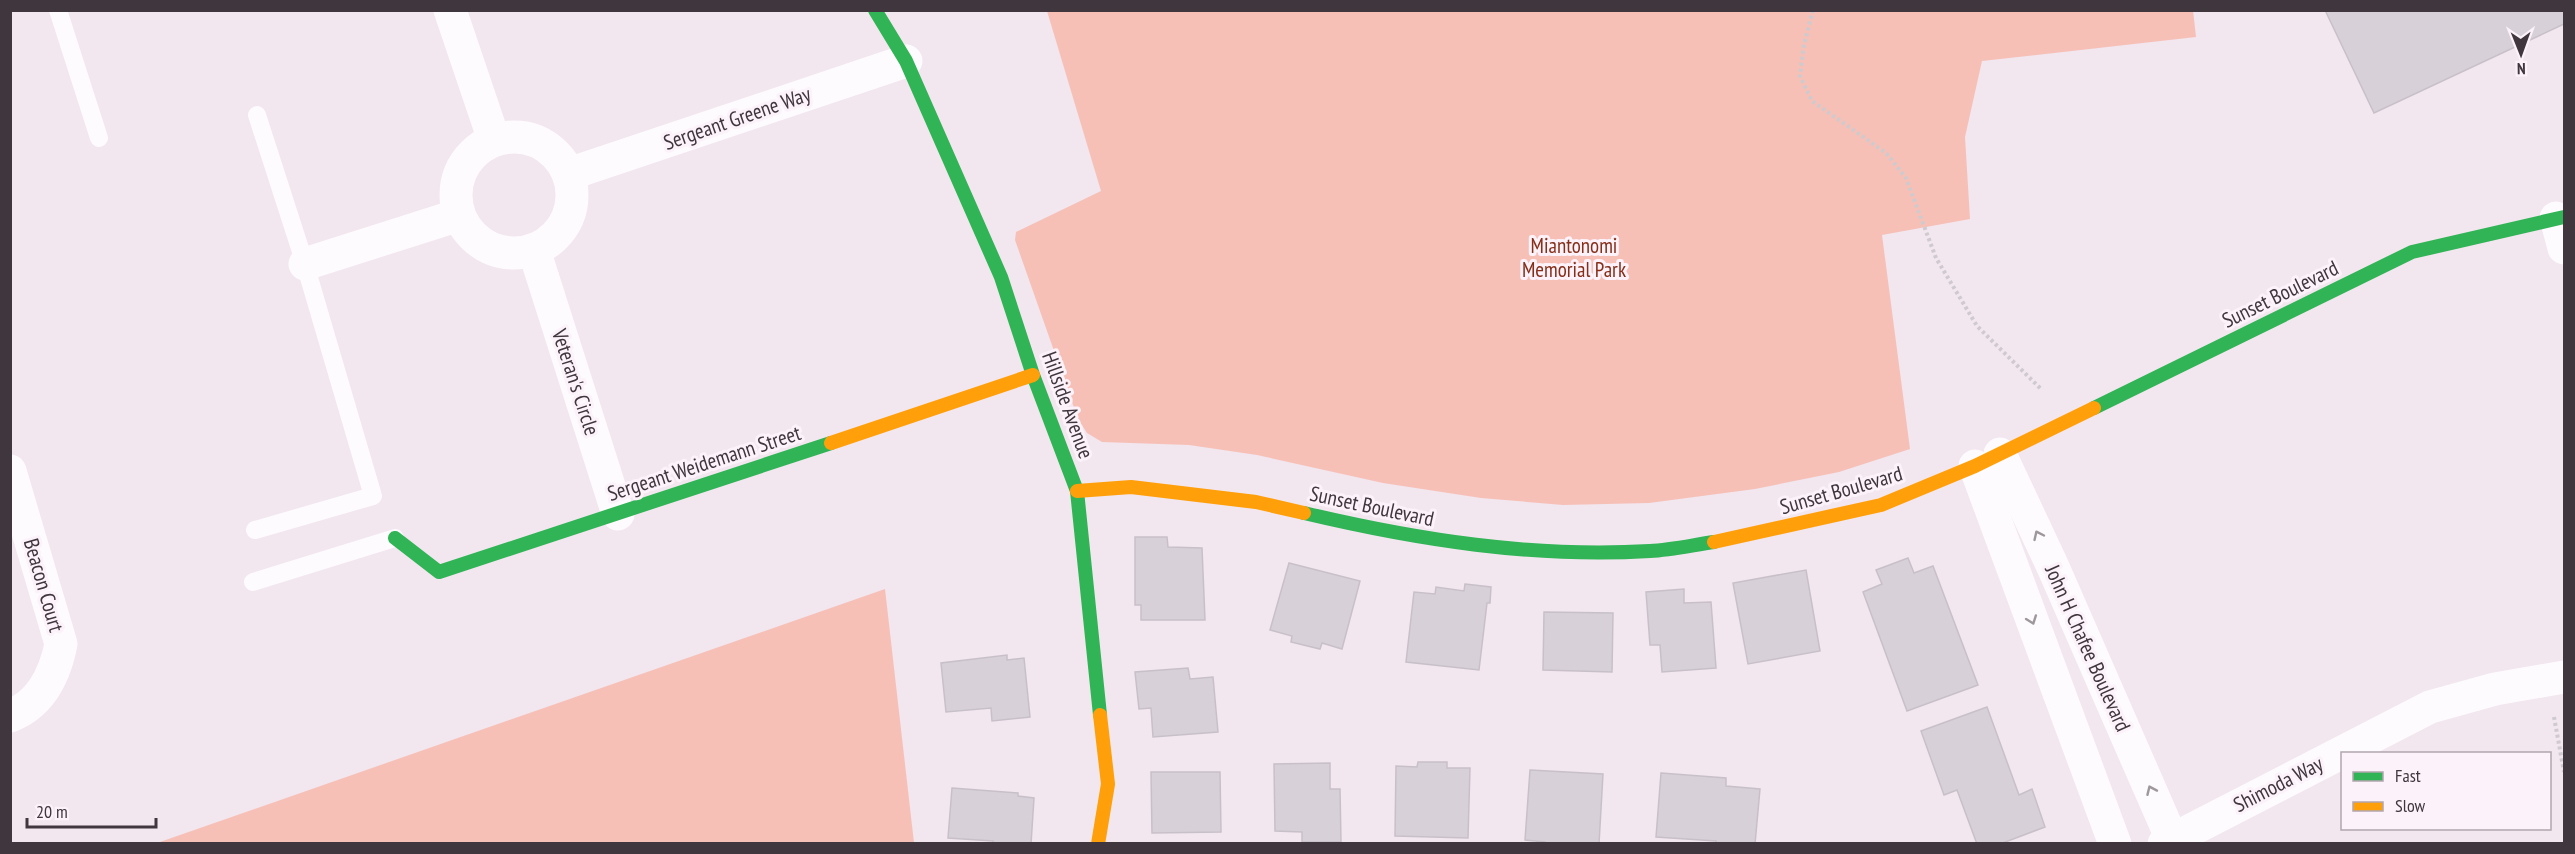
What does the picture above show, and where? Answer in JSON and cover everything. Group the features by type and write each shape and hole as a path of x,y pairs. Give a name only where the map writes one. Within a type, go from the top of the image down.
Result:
{"street":[{"path":"450,10 494,140"},
{"name":"Hillside Avenue","path":"875,10 906,61 1001,277 1033,375 1077,490 1078,521 1108,784 1098,843"},
{"name":"Sergeant Greene Way","path":"569,174 906,61"},
{"path":"516,136 538,141 557,155 569,174 573,197 567,219 554,238 534,250 511,253 489,248 471,235 459,215 455,193 460,170 474,152 494,140 516,136"},
{"path":"305,264 459,215"},
{"name":"Sunset Boulevard","path":"1077,490 1131,487 1256,502 1383,532 1470,546 1571,551 1651,551 1736,539 1881,505 1988,460 2412,252 2562,228"},
{"name":"Veteran's Circle","path":"534,250 618,514"},
{"name":"Sergeant Weidemann Street","path":"395,538 439,572 1033,375"},
{"name":"John H Chafee Boulevard","path":"1988,460 2053,567 2170,842"},
{"name":"John H Chafee Boulevard","path":"1988,460 2115,843"},
{"name":"Beacon Court","path":"10,471 61,644 57,663 45,689 18,713 10,716"},
{"name":"Shimoda Way","path":"2343,752 2430,707 2495,689 2556,678"},
{"name":"Shimoda Way","path":"2170,842 2341,753"}],"lane":[{"path":"58,10 99,138"},
{"path":"255,530 373,496 305,264 257,115"},
{"path":"253,582 395,538"}],"path":[{"path":"1813,10 1800,76 1812,101 1886,153 1906,178 1936,258 1977,326 2046,394"},
{"path":"2556,678 2565,772"}],"green space":[{"name":"Miantonomi Memorial Park","path":"2193,10 2196,37 1982,61 1965,137 1970,219 1882,235 1910,449 1839,472 1755,489 1649,503 1563,505 1481,498 1383,483 1257,455 1189,445 1102,442 1087,433 1078,419 1015,240 1016,232 1101,191 1047,11"},
{"path":"885,589 914,843 157,843"}],"building":[{"path":"2325,10 2564,10 2564,24 2374,113"},
{"path":"1135,537 1167,537 1168,547 1202,548 1205,620 1141,620 1141,605 1135,605"},
{"path":"1908,558 1914,573 1933,566 1978,685 1907,711 1863,592 1882,584 1876,570"},
{"path":"1289,563 1360,581 1342,649 1322,643 1320,649 1291,642 1292,636 1270,630"},
{"path":"1806,570 1820,651 1748,664 1733,583"},
{"path":"1465,584 1491,587 1479,670 1406,662 1414,592 1435,594 1436,587 1464,591"},
{"path":"1684,589 1684,603 1711,602 1716,668 1662,672 1660,645 1650,645 1646,592"},
{"path":"1544,612 1613,613 1612,672 1543,670"},
{"path":"1007,655 1007,660 1024,658 1030,717 992,721 991,708 946,712 941,663"},
{"path":"1188,668 1190,679 1213,677 1218,732 1153,737 1151,708 1139,709 1135,672"},
{"path":"1987,707 2019,795 2032,789 2045,827 2000,844 1977,844 1957,790 1944,795 1921,731"},
{"path":"1418,762 1447,762 1447,768 1470,768 1468,838 1395,836 1396,766 1417,767"},
{"path":"1330,763 1330,789 1340,789 1341,842 1302,842 1302,832 1275,831 1274,764"},
{"path":"1530,770 1603,774 1599,844 1545,844 1545,842 1525,840"},
{"path":"1151,772 1220,772 1221,832 1152,833"},
{"path":"1661,773 1726,778 1726,786 1760,789 1755,844 1716,844 1716,841 1656,837"},
{"path":"952,788 1018,793 1018,796 1034,798 1031,844 993,844 993,841 948,838"}],"traffic: fast":[{"path":"875,10 906,61 1001,277 1033,375 1077,491 1100,715"},
{"path":"2094,408 2412,252 2564,217"},
{"path":"395,538 439,572 831,443"},
{"path":"1304,513 1433,539 1519,549 1563,552 1650,551 1714,542"}],"traffic: slow":[{"path":"831,443 1033,375"},
{"path":"1714,542 1881,505 1975,466 2094,408"},
{"path":"1077,491 1131,487 1256,502 1304,513"},
{"path":"1098,844 1108,784 1100,715"}]}
